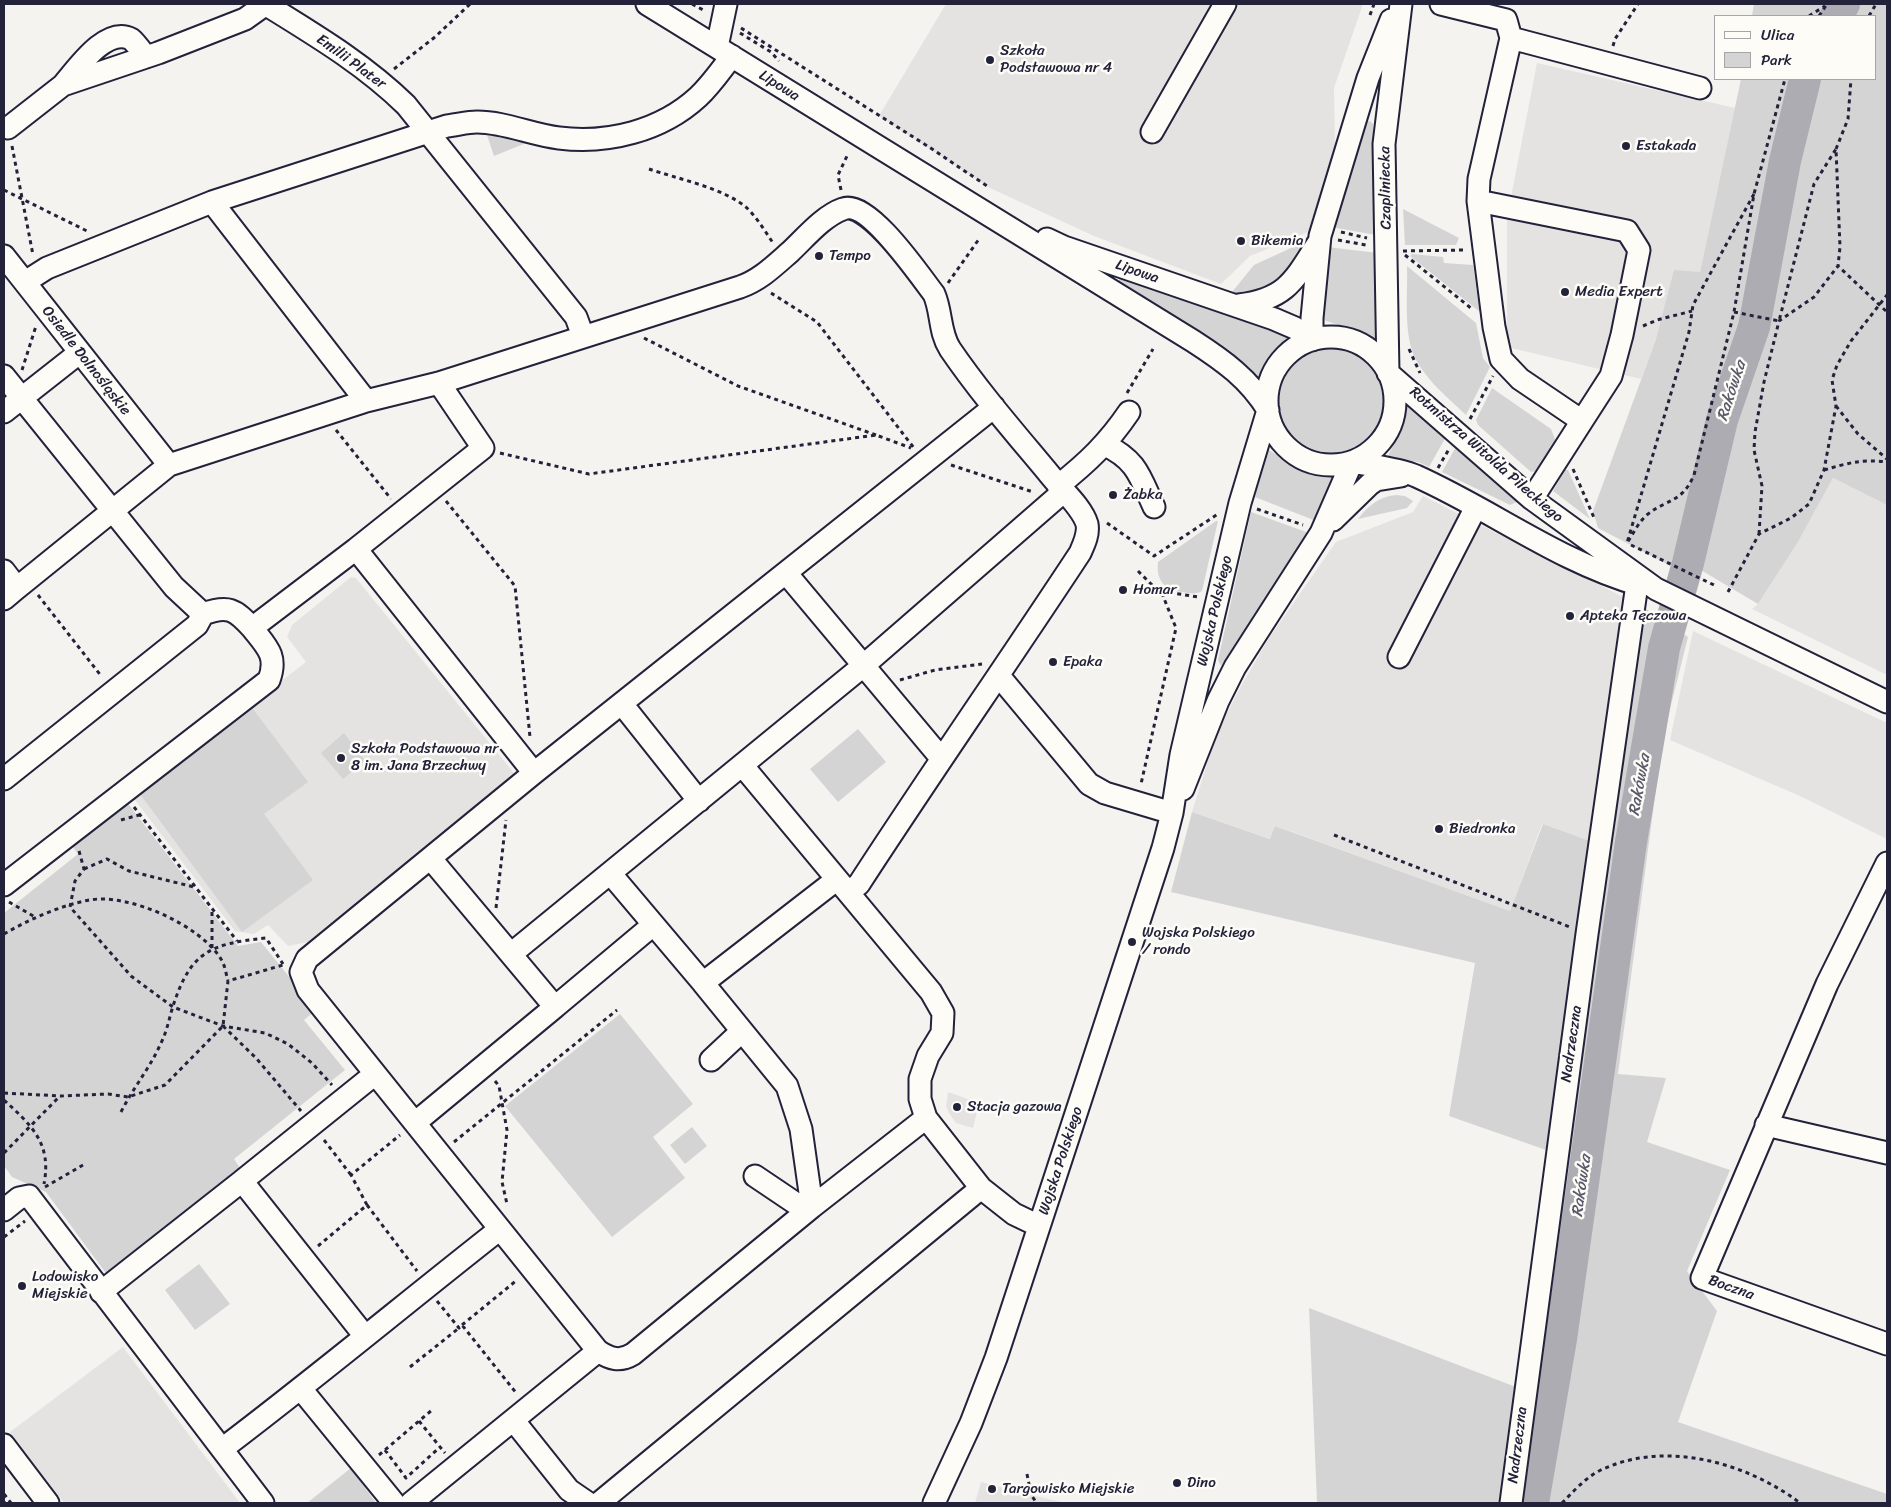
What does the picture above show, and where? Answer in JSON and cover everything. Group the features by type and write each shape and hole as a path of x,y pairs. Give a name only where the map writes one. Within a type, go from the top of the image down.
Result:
{"street":[{"name":"Emilii Plater","path":"266,4 380,80 429,131 576,317 583,336"},
{"path":"63,85 146,57 245,19 266,4"},
{"name":"Lipowa","path":"647,4 1231,366 1257,392 1268,410"},
{"path":"25,282 47,268 212,202 429,131 477,122 558,138 594,140 633,133 655,126 673,116 697,98 725,52 726,4"},
{"path":"1152,132 1225,4"},
{"name":"Czapliniecka","path":"1312,340 1327,241 1368,78 1400,4"},
{"name":"Czapliniecka","path":"1388,372 1384,144 1400,4"},
{"path":"1440,4 1509,21 1609,64 1700,88"},
{"path":"1509,21 1479,180 1478,201 1486,250 1494,327 1501,359 1520,379 1582,421"},
{"path":"8,128 63,85 87,56 108,39 120,36 131,40 146,57"},
{"name":"Lipowa","path":"963,199 1064,247 1281,322 1312,340"},
{"path":"1478,201 1627,231 1639,250 1622,336 1611,376 1532,498"},
{"path":"212,202 366,401"},
{"path":"4,571 16,589 169,465 366,401 439,383 754,282 831,215 844,208 858,210 888,235 934,294 942,334 949,347 1087,525 1085,541 1080,553 1003,670 941,758 859,884 843,886 703,983"},
{"path":"1236,306 1271,298 1286,288 1327,241"},
{"name":"Osiedle Dolnośląskie","path":"4,256 169,465"},
{"path":"1330,337 1356,343 1378,358 1388,372 1394,390 1395,408 1390,425 1381,441 1368,453 1352,462 1334,465 1315,463 1298,456 1284,444 1274,428 1268,410 1270,384 1282,360 1296,348 1312,340 1330,337"},
{"path":"4,412 15,385 79,353"},
{"name":"Rotmistrza Witolda Pileckiego","path":"1388,372 1532,498 1646,587"},
{"path":"252,628 356,549 483,448 439,383"},
{"path":"15,385 113,512 174,587 203,614"},
{"path":"511,954 863,666 1060,492 1106,445 1126,405"},
{"path":"926,1118 810,1209 633,1354 627,1358 614,1359 598,1351 500,1230 416,1122 308,990 301,972 307,959 534,773 994,407"},
{"name":"Wojska Polskiego","path":"1172,813 1181,755 1240,503 1268,410"},
{"path":"1106,445 1121,452 1132,462 1154,507"},
{"name":"Rotmistrza Witolda Pileckiego","path":"1352,462 1414,475 1476,507 1527,537 1608,575 1646,587 1703,611 1887,702"},
{"name":"Wojska Polskiego","path":"934,1503 975,1414 996,1358 1172,813 1218,701 1235,667 1316,531 1352,462"},
{"path":"1316,531 1370,484 1394,476 1414,475"},
{"path":"1399,657 1476,507"},
{"path":"356,549 534,773"},
{"path":"786,573 941,758"},
{"name":"Nadrzeczna","path":"1511,1503 1587,934 1646,587"},
{"path":"4,779 197,625 203,614 224,608 238,613 271,653 274,666 268,680 4,885"},
{"path":"1003,670 1089,784 1104,793 1172,813"},
{"path":"622,704 699,801"},
{"path":"742,765 931,992 943,1013 942,1033 928,1056 920,1079 920,1099 926,1118 981,1188 1014,1214 1039,1226"},
{"path":"431,859 555,1008"},
{"name":"Boczna","path":"1887,863 1827,984 1702,1278 1887,1344"},
{"path":"610,873 787,1086 796,1109 810,1209"},
{"path":"416,1122 653,925"},
{"path":"710,1060 742,1031"},
{"path":"101,1292 375,1074"},
{"path":"1766,1125 1887,1153"},
{"path":"755,1176 810,1209"},
{"path":"242,1181 364,1336"},
{"path":"598,1503 981,1188"},
{"path":"4,1210 19,1198 29,1196 263,1503"},
{"path":"222,1449 301,1389 364,1336 500,1230"},
{"path":"411,1503 598,1351"},
{"path":"301,1389 394,1503"},
{"path":"521,1415 569,1490 588,1503"},
{"path":"4,1445 48,1503"}],"path":[{"path":"380,80 435,37 470,4"},
{"path":"1609,64 1615,39 1638,4"},
{"path":"1811,15 1826,5"},
{"path":"738,26 990,188"},
{"path":"733,28 771,52"},
{"path":"1627,543 1647,514 1675,500 1690,484 1734,312 1754,194 1785,80"},
{"path":"1728,592 1759,534 1762,486 1754,450 1755,432 1764,382 1814,184 1836,149 1848,119 1850,80"},
{"path":"8,128 33,259"},
{"path":"1734,312 1779,321 1814,297 1838,266 1840,247 1836,149"},
{"path":"844,208 838,175 847,156"},
{"path":"649,169 720,193 739,202 753,214 782,259"},
{"path":"4,190 88,232"},
{"path":"1627,543 1689,332 1693,305 1754,194"},
{"path":"1339,232 1377,240"},
{"path":"934,294 952,280 979,239"},
{"path":"1327,241 1369,246"},
{"path":"1400,244 1401,261"},
{"path":"1400,251 1486,250"},
{"path":"1400,251 1494,327"},
{"path":"1838,266 1887,312"},
{"path":"623,324 644,338 738,386 915,450 817,322 754,282"},
{"path":"1759,534 1805,509 1824,470 1836,406 1832,380 1837,365 1851,341 1887,295"},
{"path":"1622,336 1657,320 1692,311"},
{"path":"15,385 37,323"},
{"path":"1408,347 1424,378"},
{"path":"1126,405 1153,349"},
{"path":"1461,415 1468,422 1501,359"},
{"path":"1836,406 1858,434 1887,460"},
{"path":"324,416 402,512"},
{"path":"483,448 589,474 876,435"},
{"path":"1437,470 1453,440"},
{"path":"1564,450 1598,528"},
{"path":"932,458 1002,482 1060,492"},
{"path":"1824,470 1851,461 1866,459 1887,460"},
{"path":"435,486 515,586 531,744"},
{"path":"1252,507 1316,531"},
{"path":"1099,517 1154,556 1224,510"},
{"path":"1620,539 1716,586"},
{"path":"1138,571 1163,596 1176,628 1141,786 1145,788"},
{"path":"16,589 113,692"},
{"path":"1163,596 1167,592 1206,598"},
{"path":"880,686 960,665 1003,670"},
{"path":"123,793 237,941"},
{"path":"494,934 509,795"},
{"path":"1334,835 1587,934"},
{"path":"76,842 84,869"},
{"path":"70,907 76,881 84,869 107,859 129,871 194,887"},
{"path":"4,896 13,906 35,916"},
{"path":"4,934 35,916 89,900 104,899 144,906 167,915 212,948 222,960 228,981 223,1026 165,1085 128,1097 108,1094 61,1096 4,1092"},
{"path":"70,907 131,976 173,1007 223,1026 265,1033 288,1044 312,1063 344,1099"},
{"path":"212,910 212,948"},
{"path":"121,1112 128,1097 152,1063 166,1033 173,1007 188,968 212,948 237,941 266,938 284,965 308,990"},
{"path":"228,981 284,965"},
{"path":"440,1154 617,1010"},
{"path":"223,1026 256,1058 351,1175 367,1205 422,1277 426,1287 460,1327 521,1415"},
{"path":"485,1066 499,1086 507,1130 502,1182 507,1206"},
{"path":"4,1152 30,1124 61,1096"},
{"path":"5,1100 30,1124 39,1137 46,1173 44,1188 83,1165"},
{"path":"351,1175 416,1122"},
{"path":"303,1258 367,1205"},
{"path":"410,1367 531,1268"},
{"path":"378,1456 432,1410"},
{"path":"419,1420 446,1454"},
{"path":"385,1450 406,1478 440,1447"},
{"path":"1562,1503 1586,1480 1598,1472 1616,1464 1652,1457 1697,1460 1731,1465 1764,1481 1800,1503"},
{"path":"1028,1474 1031,1495 1037,1503"},
{"path":"4,1494 11,1503"}],"shaded area":[{"path":"946,4 1363,4 1334,88 1335,148 1308,232 1250,256 1221,284 1094,236 990,188 879,116"},
{"path":"1537,63 1735,108 1700,272 1656,339 1641,379 1507,347 1507,218"},
{"path":"1833,478 1887,505 1887,675 1752,609 1758,604 1798,542"},
{"path":"1423,496 1629,600 1590,841 1542,824 1510,911 1276,826 1271,839 1192,812 1216,735 1241,686 1269,638 1336,542 1413,512"},
{"name":"Szkoła Podstawowa nr 8 im. Jana Brzechwy","path":"351,577 356,578 517,777 308,942 288,946 268,925 254,934 235,931 132,796 306,662 287,637 292,625"},
{"path":"1693,631 1887,723 1887,839 1800,796 1670,740"},
{"path":"948,1092 979,1103 973,1128 956,1123 949,1113 946,1106"},
{"path":"123,1347 240,1503 64,1503 10,1432"},
{"name":"Targowisko Miejskie","path":"981,1482 1031,1495 1066,1503 975,1503"}],"green space":[{"path":"1754,4 1887,4 1887,505 1833,478 1798,542 1758,604 1689,563 1667,564 1598,528 1593,511 1656,339 1674,270 1700,272 1741,80 1876,80 1876,15 1752,15"},
{"path":"1370,121 1373,124 1376,235 1331,227 1366,122"},
{"path":"486,132 531,141 494,156"},
{"path":"1403,209 1459,238 1456,245 1405,245"},
{"path":"1304,242 1294,267 1274,285 1250,294 1232,292 1254,265"},
{"path":"1327,247 1378,253 1378,342 1358,332 1321,319"},
{"path":"1412,254 1443,257 1444,263 1473,265 1480,312 1410,256"},
{"path":"1407,266 1476,323 1483,358 1490,367 1466,415 1431,381 1415,358 1411,348 1407,325"},
{"path":"1121,277 1293,339 1270,359 1261,377 1258,378 1238,358 1117,282"},
{"path":"1331,348 1351,352 1368,364 1380,381 1384,401 1380,421 1368,438 1351,450 1331,454 1311,450 1294,438 1282,421 1278,401 1282,381 1294,364 1311,352"},
{"path":"1492,388 1551,429 1556,442 1536,471 1531,472 1478,425 1476,420"},
{"path":"1408,403 1447,435 1429,467 1418,462 1390,458 1388,456 1404,423"},
{"path":"1458,443 1514,495 1517,502 1510,505 1442,472"},
{"path":"1269,450 1305,473 1336,478 1316,521 1255,497 1264,453"},
{"path":"1565,470 1568,470 1590,519 1553,491"},
{"path":"1396,495 1405,496 1413,501 1407,508 1358,519 1374,503"},
{"path":"1251,512 1309,533 1221,666 1218,660"},
{"path":"1218,521 1202,591 1190,593 1176,591 1162,583 1158,574 1158,562"},
{"path":"1634,601 1688,637 1663,737 1618,1074 1666,1078 1647,1142 1730,1170 1687,1271 1717,1311 1678,1422 1887,1494 1887,1503 1317,1503 1309,1308 1516,1387 1549,1151 1449,1116 1475,963 1171,892 1192,812 1270,839 1275,826 1510,911 1543,824 1590,841"},
{"path":"253,709 308,782 264,814 313,880 242,932 140,794"},
{"path":"858,729 886,762 838,802 810,769"},
{"path":"344,733 365,761 343,779 321,753"},
{"path":"126,801 238,946 261,942 316,1010 304,1020 345,1070 234,1159 242,1171 108,1276 46,1192 12,1177 4,1166 4,913 78,854 70,843"},
{"path":"620,1014 693,1104 653,1137 685,1178 612,1237 505,1106"},
{"path":"692,1127 707,1146 685,1164 670,1145"},
{"path":"199,1264 230,1304 195,1330 165,1290"},
{"path":"351,1468 376,1503 307,1503"}],"waterway":[{"name":"Rakówka","path":"1837,15 1844,4"},
{"name":"Rakówka","path":"1533,1503 1561,1339 1631,842 1664,648 1688,563 1722,420 1754,327 1785,161 1805,80"}],"place":[{"name":"Szkoła Podstawowa nr 4","path":"990,60"},
{"name":"Estakada","path":"1626,146"},
{"name":"Bikemia","path":"1241,241"},
{"name":"Tempo","path":"819,256"},
{"name":"Media Expert","path":"1565,292"},
{"name":"Żabka","path":"1113,495"},
{"name":"Homar","path":"1123,590"},
{"name":"Apteka Tęczowa","path":"1570,616"},
{"name":"Epaka","path":"1053,662"},
{"name":"Szkoła Podstawowa nr 8 im. Jana Brzechwy","path":"341,758"},
{"name":"Biedronka","path":"1439,829"},
{"name":"Wojska Polskiego / rondo","path":"1132,942"},
{"name":"Stacja gazowa","path":"957,1107"},
{"name":"Lodowisko Miejskie","path":"22,1286"},
{"name":"Dino","path":"1177,1483"},
{"name":"Targowisko Miejskie","path":"992,1489"}]}
